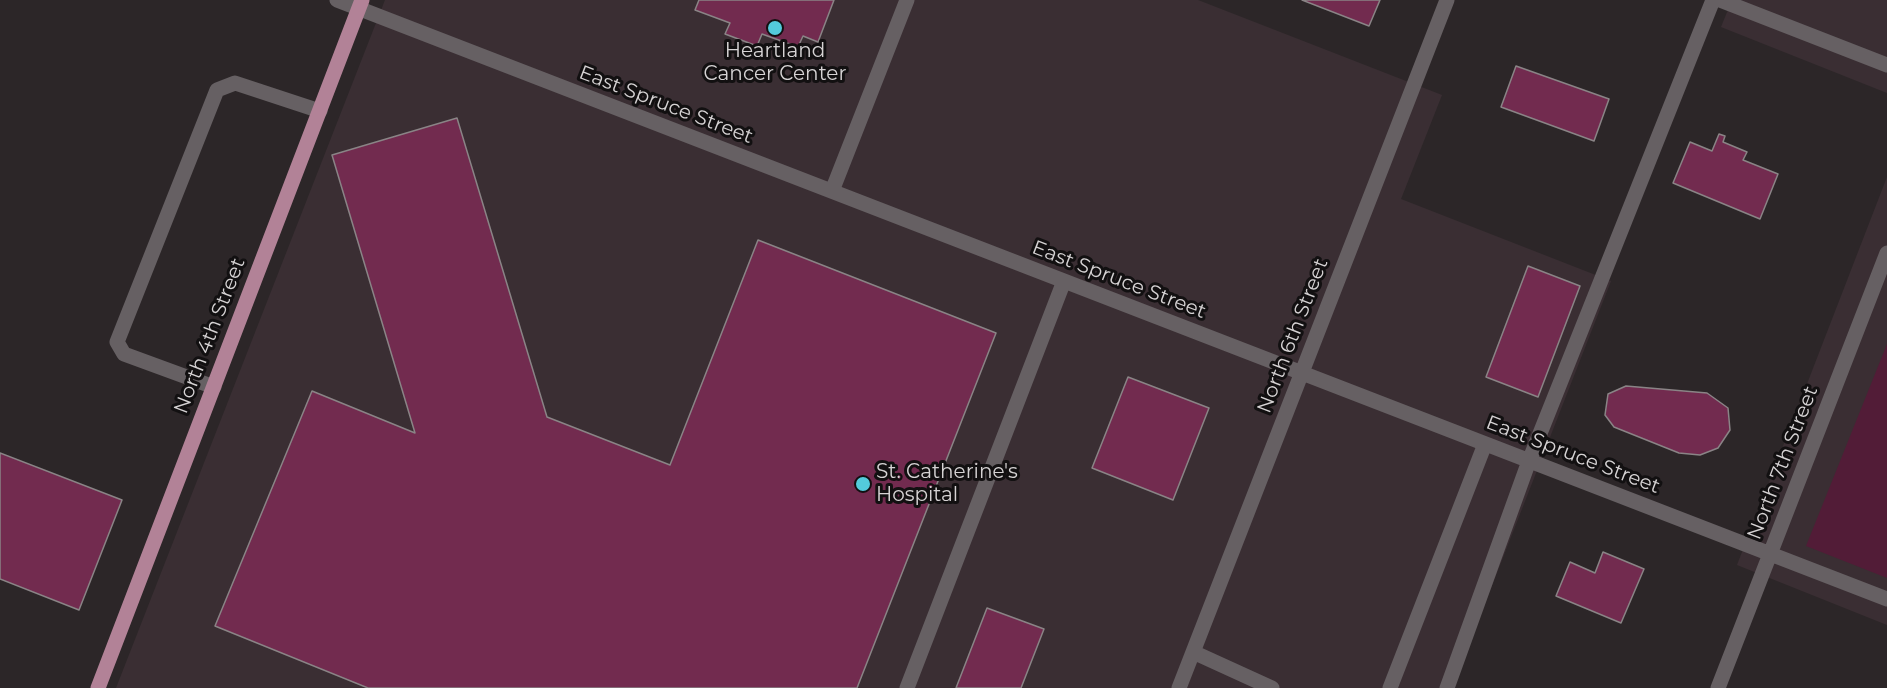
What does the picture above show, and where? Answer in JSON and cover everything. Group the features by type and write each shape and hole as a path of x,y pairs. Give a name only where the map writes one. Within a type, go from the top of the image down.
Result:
{"main road":[{"name":"North 4th Street","path":"98,688 361,4"}],"street":[{"name":"East Spruce Street","path":"337,0 361,4 832,191 1887,599"},
{"path":"832,191 907,0"},
{"name":"North 6th Street","path":"1179,688 1447,0"},
{"path":"1447,688 1529,461 1713,0"},
{"path":"1720,0 1887,64"},
{"path":"214,387 124,354 117,342 217,90 235,83 320,111"},
{"name":"North 7th Street","path":"1718,688 1887,252"},
{"path":"907,688 1064,281"},
{"path":"1390,688 1485,444"},
{"path":"1193,652 1272,688"}],"shaded area":[{"name":"St. Catherine's Hospital","path":"385,0 1198,0 1442,95 1401,199 1611,281 1452,688 116,688"},
{"path":"1732,0 1887,0 1887,93 1721,27"},
{"path":"1887,177 1887,625 1737,565"},
{"path":"1887,344 1887,578 1806,546"}],"building":[{"name":"Heartland Cancer Center","path":"699,0 834,0 818,42 803,36 798,47 762,34 757,46 725,34 730,23 695,10"},
{"path":"1302,0 1380,0 1369,26"},
{"path":"1516,66 1609,99 1594,141 1501,107"},
{"path":"457,118 547,417 670,465 758,240 996,333 857,688 368,688 215,626 312,391 415,433 332,155"},
{"path":"1719,134 1725,136 1723,142 1747,152 1743,160 1778,174 1760,219 1673,183 1690,142 1712,151"},
{"path":"1528,266 1580,286 1538,397 1486,377"},
{"path":"1128,377 1209,408 1173,500 1092,468"},
{"path":"1626,386 1707,393 1728,408 1730,430 1718,448 1700,455 1679,453 1614,427 1605,415 1608,394"},
{"path":"0,453 122,500 79,610 0,579"},
{"path":"1603,552 1644,569 1621,623 1556,596 1570,562 1595,573"},
{"path":"987,608 1044,629 1021,688 956,688"}],"place":[{"name":"Heartland Cancer Center","path":"775,28"},
{"name":"St. Catherine's Hospital","path":"863,484"}]}
